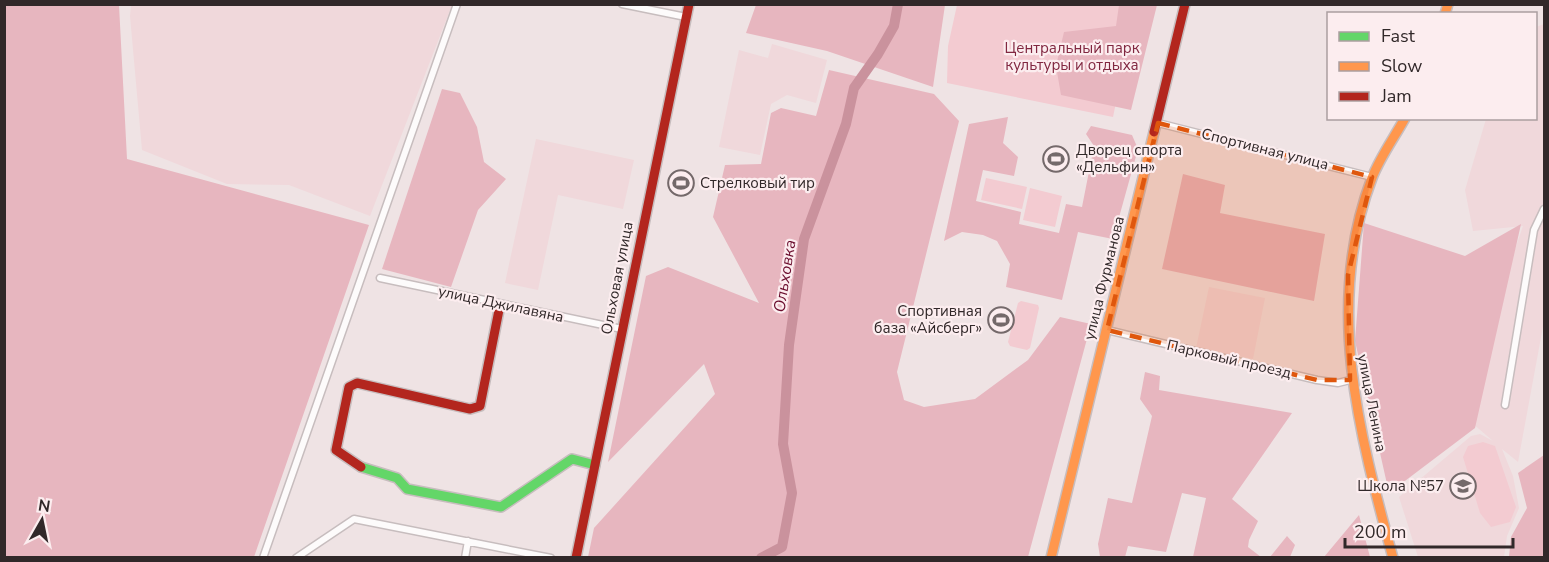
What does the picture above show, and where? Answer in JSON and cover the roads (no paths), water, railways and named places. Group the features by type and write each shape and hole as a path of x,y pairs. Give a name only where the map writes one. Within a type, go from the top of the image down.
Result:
{"main road":[{"name":"Ольховая улица","path":"576,558 689,4"},
{"name":"улица Фурманова","path":"1055,556 1185,4"},
{"name":"улица Ленина","path":"1393,558 1372,480 1350,380 1347,359 1348,275 1354,236 1372,177 1404,120"},
{"path":"500,305 480,406 470,409 357,383 349,387 336,450 360,467 397,478 407,489 501,507 572,459 594,465"}],"street":[{"path":"263,558 457,4"},
{"path":"626,5 686,17"},
{"name":"Спортивная улица","path":"1158,123 1372,177"},
{"path":"1505,405 1534,230 1545,209"},
{"name":"улица Джилавяна","path":"380,278 622,329"},
{"name":"Парковый проезд","path":"1107,330 1317,380 1338,383 1350,380"},
{"path":"296,558 354,519 551,558"},
{"path":"465,558 468,542"}],"waterway":[{"name":"Ольховка","path":"761,558 782,547 792,493 783,444 789,345 804,239 846,124 854,88 894,26 898,4"}],"place":[{"name":"Дворец спорта «Дельфин»","path":"1056,159"},
{"name":"Стрелковый тир","path":"681,183"},
{"name":"Спортивная база «Айсберг»","path":"1001,320"},
{"name":"Школа №57","path":"1463,486"}],"park label":[{"name":"Центральный парк культуры и отдыха","path":"1072,56"}]}
